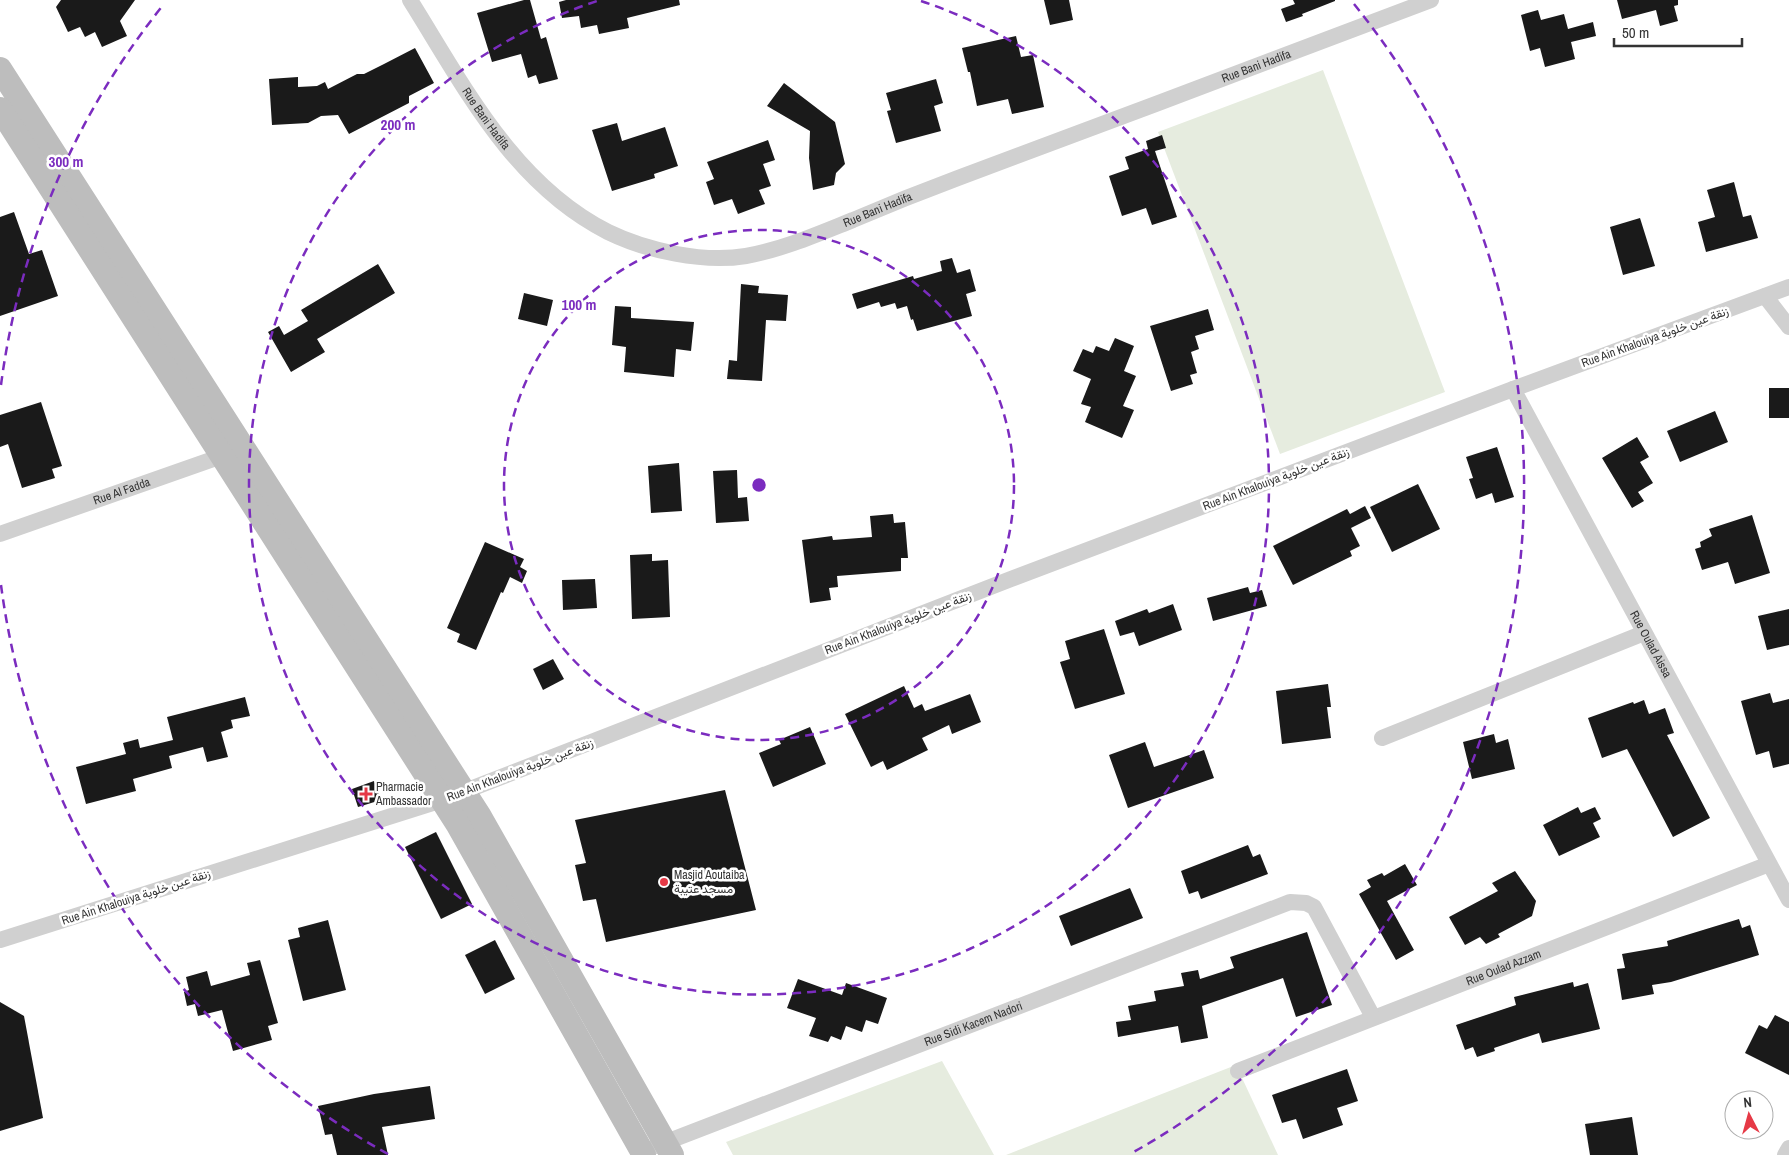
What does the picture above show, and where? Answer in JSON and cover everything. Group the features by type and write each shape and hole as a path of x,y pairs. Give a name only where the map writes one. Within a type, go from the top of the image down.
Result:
{"street":[{"name":"Rue Bani Hadifa","path":"411,0 475,104 506,147 539,184 573,212 610,233 657,250 700,258 745,256 798,242 913,195 1431,0"},
{"path":"0,69 16,131"},
{"path":"0,109 465,791 668,1149"},
{"name":"Rue Ain Khalouiya زنقة عين خلوية","path":"0,940 442,800 1030,572 1512,389 1789,287"},
{"path":"1765,296 1789,327"},
{"name":"Rue Oulad Aissa","path":"1512,389 1789,900"},
{"path":"231,450 442,800 644,1154"},
{"name":"Rue Al Fadda","path":"0,534 231,450"},
{"path":"1382,738 1644,633"},
{"name":"Rue Oulad Azzam","path":"1238,1071 1769,864"},
{"name":"Rue Sidi Kacem Nadori","path":"644,1154 668,1149 1290,902 1306,903 1314,907 1373,1017"},
{"path":"1785,1155 1789,1148"}],"shaded area":[{"path":"1323,70 1445,392 1280,454 1158,132"},
{"path":"942,1061 994,1155 733,1155 726,1142"},
{"path":"1236,1065 1278,1155 1006,1155"}],"building":[{"path":"61,0 135,0 120,21 127,36 102,47 95,32 85,37 80,27 68,32 56,7"},
{"path":"530,0 541,39 546,37 558,79 539,84 536,75 528,78 521,54 492,62 477,13"},
{"path":"566,0 679,0 680,5 627,18 629,28 599,34 597,25 581,28 579,16 562,18 559,2"},
{"path":"1044,0 1069,0 1073,20 1050,25"},
{"path":"1293,0 1335,1 1286,22 1281,9 1295,4"},
{"path":"1617,0 1678,0 1678,5 1674,6 1678,21 1660,26 1656,10 1622,19"},
{"path":"1538,10 1541,20 1564,14 1568,29 1593,22 1596,36 1571,42 1575,59 1545,67 1540,48 1530,51 1521,15"},
{"path":"1016,36 1021,57 1033,55 1044,107 1012,114 1008,99 977,106 970,72 968,72 962,48"},
{"path":"415,48 434,83 409,96 409,103 349,134 338,115 321,116 308,123 272,125 269,79 298,77 298,87 317,86 325,82 328,89 357,74 364,74"},
{"path":"936,79 943,103 934,106 941,131 896,143 887,111 891,110 886,93"},
{"path":"784,83 835,122 845,164 836,173 834,185 813,190 809,158 810,131 767,106"},
{"path":"617,123 622,141 665,127 678,166 654,174 655,178 612,191 592,130"},
{"path":"1162,135 1166,148 1155,151 1177,217 1152,225 1146,208 1122,216 1109,176 1129,169 1125,157 1148,149 1146,141"},
{"path":"768,140 775,160 763,164 771,186 759,190 765,204 738,214 732,199 714,205 706,182 714,179 707,162"},
{"path":"1734,182 1743,217 1751,215 1758,238 1706,252 1698,222 1715,217 1707,190"},
{"path":"14,212 29,254 42,250 58,296 0,316 0,217"},
{"path":"1640,218 1655,266 1623,275 1610,227"},
{"path":"952,258 957,273 970,269 976,291 966,294 972,316 917,331 907,306 897,309 895,303 881,307 879,302 857,309 852,294 913,276 914,279 942,271 940,261"},
{"path":"378,264 395,293 317,339 325,352 291,372 268,332 279,326 284,335 308,321 301,310"},
{"path":"741,284 759,286 758,293 788,295 786,321 766,320 762,381 727,379 729,360 737,361"},
{"path":"524,293 553,300 547,326 518,319"},
{"path":"615,306 631,307 631,318 694,322 691,351 676,349 674,377 624,372 626,347 612,345"},
{"path":"1208,309 1214,330 1195,336 1199,349 1191,352 1197,373 1190,375 1193,384 1171,391 1150,326"},
{"path":"1115,338 1134,346 1124,371 1136,376 1123,406 1134,410 1122,438 1085,422 1091,407 1081,404 1091,379 1073,371 1083,349 1093,353 1096,346 1109,351"},
{"path":"1769,388 1789,388 1789,418 1769,418"},
{"path":"41,402 62,466 52,469 55,478 22,488 8,444 0,447 0,415"},
{"path":"1715,411 1728,442 1680,462 1667,431"},
{"path":"1637,437 1649,457 1640,462 1653,483 1638,492 1644,501 1632,508 1602,458"},
{"path":"1497,447 1514,497 1495,503 1492,493 1476,499 1469,479 1473,478 1466,457"},
{"path":"679,463 682,511 651,513 648,466"},
{"path":"737,470 738,498 747,497 749,521 716,523 713,471"},
{"path":"1418,484 1440,529 1392,552 1370,507"},
{"path":"1365,506 1371,518 1351,528 1360,546 1350,551 1352,556 1293,585 1273,546 1347,509 1350,514"},
{"path":"893,514 894,523 905,522 908,558 901,558 901,571 837,576 838,587 829,588 831,600 810,603 802,540 832,536 833,540 872,537 870,516"},
{"path":"1752,515 1770,573 1735,584 1728,562 1702,570 1695,549 1701,547 1700,542 1712,536 1709,529"},
{"path":"485,542 524,559 520,567 527,571 522,583 510,577 503,593 501,592 476,650 457,642 460,634 447,628"},
{"path":"652,554 652,561 668,560 670,617 632,619 630,555"},
{"path":"595,579 597,608 563,610 562,580"},
{"path":"1248,587 1250,593 1262,590 1267,606 1213,621 1207,598"},
{"path":"1173,604 1182,630 1139,646 1134,632 1120,636 1115,621 1147,609 1149,613"},
{"path":"1789,609 1789,645 1767,650 1758,616"},
{"path":"1104,629 1125,694 1075,709 1060,662 1070,659 1065,641"},
{"path":"553,659 564,679 543,690 533,669"},
{"path":"1328,684 1331,707 1327,707 1331,738 1282,744 1276,691"},
{"path":"904,686 914,708 922,704 925,711 970,694 981,722 952,734 949,725 922,738 928,750 887,770 883,761 871,767 845,714"},
{"path":"1770,693 1773,703 1789,699 1789,764 1773,768 1769,751 1756,755 1741,701"},
{"path":"245,697 250,716 231,720 233,728 221,732 228,757 207,762 203,747 169,756 172,768 133,779 136,791 86,804 76,767 126,754 123,743 138,739 140,748 173,740 167,717"},
{"path":"1644,700 1649,714 1665,708 1674,733 1667,735 1710,818 1673,837 1627,749 1602,758 1588,718"},
{"path":"810,727 826,764 773,787 759,753 781,744 779,740"},
{"path":"1494,734 1496,743 1508,739 1515,769 1472,779 1463,742"},
{"path":"1145,742 1154,767 1204,750 1214,778 1128,808 1109,755"},
{"name":"Pharmacie Ambassador","path":"374,781 381,800 358,807 352,789"},
{"name":"Masjid Aoutaiba مسجد عتيبة","path":"725,790 756,910 606,942 596,899 583,901 575,865 586,863 575,820"},
{"path":"1578,807 1581,813 1595,807 1601,819 1593,823 1600,837 1559,856 1543,825"},
{"path":"436,832 472,904 441,919 405,847"},
{"path":"1248,845 1253,857 1260,854 1268,874 1201,899 1198,891 1189,894 1181,871"},
{"path":"1405,864 1417,885 1387,901 1414,950 1396,960 1359,894 1371,887 1367,880 1382,873 1384,876"},
{"path":"1515,871 1536,901 1532,916 1498,934 1500,937 1486,944 1480,937 1465,945 1449,917 1498,891 1492,883"},
{"path":"1130,888 1143,918 1071,946 1059,916"},
{"path":"1739,919 1742,928 1750,925 1759,955 1671,982 1652,985 1654,994 1622,1000 1617,969 1625,968 1622,954 1668,946 1667,941"},
{"path":"328,920 346,990 303,1001 288,940 300,937 298,928"},
{"path":"1307,932 1332,1005 1296,1017 1283,978 1202,1006 1208,1038 1181,1043 1178,1026 1118,1037 1116,1022 1131,1020 1128,1006 1156,1001 1154,991 1184,986 1181,973 1198,970 1200,979 1234,968 1230,957"},
{"path":"495,940 515,979 485,994 465,955"},
{"path":"260,960 278,1023 268,1026 272,1040 233,1051 222,1010 198,1016 195,1004 187,1006 184,992 189,990 186,977 207,971 211,986 250,975 247,963"},
{"path":"798,979 842,995 846,983 887,998 878,1024 866,1020 862,1032 846,1026 841,1040 831,1036 828,1042 809,1036 816,1018 787,1008"},
{"path":"1573,982 1574,987 1588,983 1600,1029 1542,1043 1539,1033 1494,1048 1495,1051 1477,1057 1473,1047 1465,1050 1456,1025 1516,1005 1514,997"},
{"path":"0,1002 24,1016 43,1118 0,1131"},
{"path":"1775,1015 1789,1022 1789,1075 1745,1053 1759,1025 1767,1029"},
{"path":"1347,1069 1358,1101 1337,1108 1343,1125 1303,1139 1296,1119 1282,1123 1272,1095"},
{"path":"430,1086 435,1119 382,1127 388,1155 337,1155 332,1134 325,1135 318,1106 374,1094"},
{"path":"1632,1117 1638,1155 1590,1155 1585,1124"}],"place":[{"name":"Pharmacie Ambassador","path":"366,794"},
{"name":"Masjid Aoutaiba مسجد عتيبة","path":"664,882"}]}
